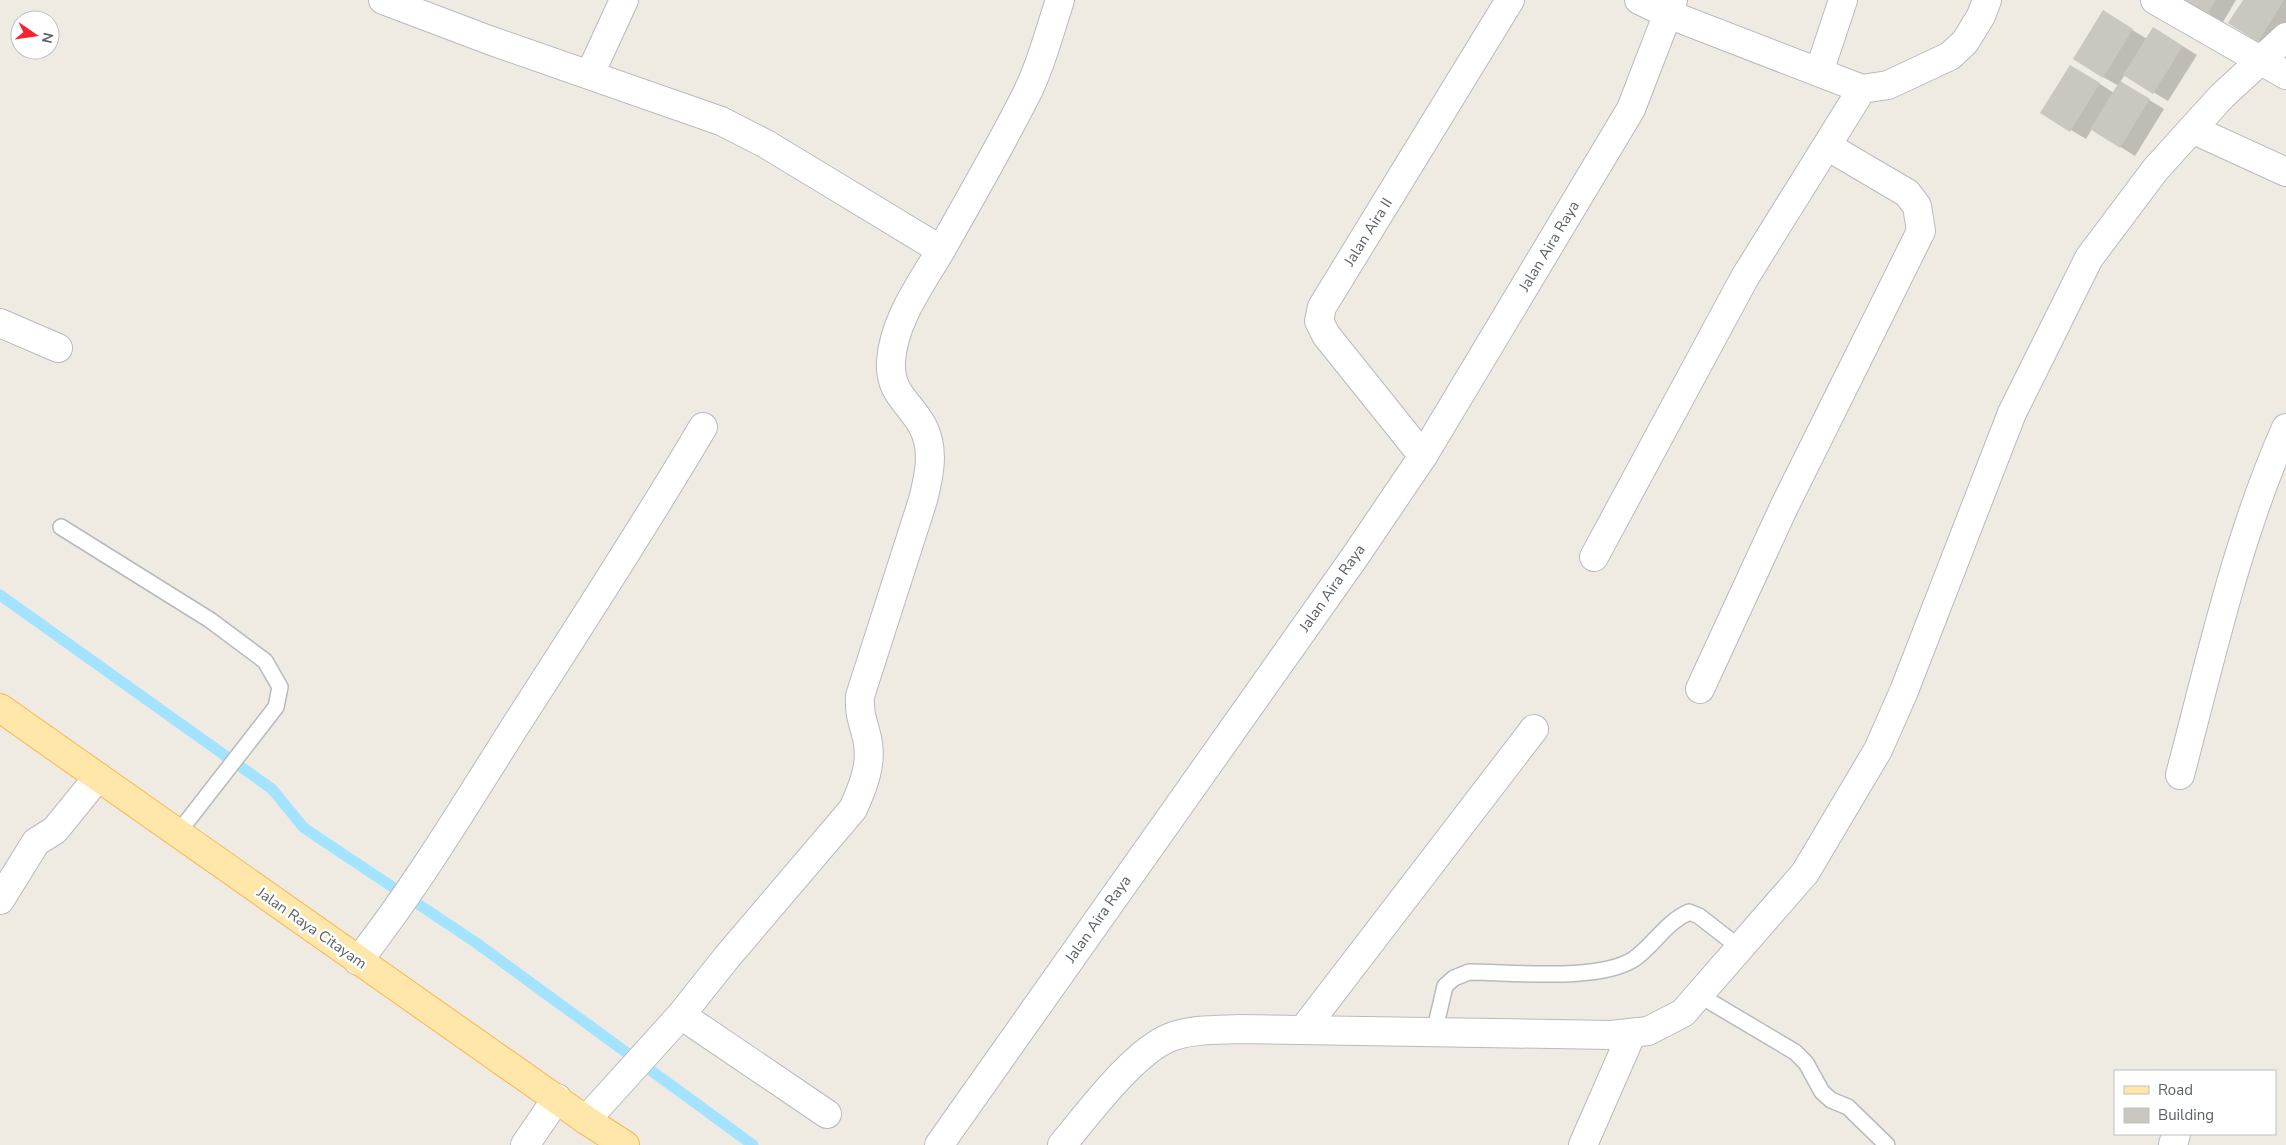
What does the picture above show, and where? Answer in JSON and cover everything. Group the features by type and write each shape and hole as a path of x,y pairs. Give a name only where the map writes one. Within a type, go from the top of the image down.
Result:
{"main road":[{"name":"Jalan Raya Citayam","path":"0,708 624,1145"}],"street":[{"path":"383,0 489,40 722,121 766,144 941,250"},
{"path":"590,74 624,0"},
{"path":"586,1120 677,1020 727,956 853,809 863,788 869,760 868,739 859,715 860,696 923,500 930,472 929,444 923,426 902,400 893,385 891,361 900,326 912,299 1025,97 1060,0"},
{"name":"Jalan Aira II","path":"1423,456 1326,335 1319,321 1322,307 1510,0"},
{"path":"1639,0 1671,7 1819,72 1862,88 1888,85 1950,56 1965,42 1981,16 1987,0"},
{"path":"1819,72 1843,0"},
{"path":"2155,0 2286,75"},
{"name":"Jalan Aira Raya","path":"939,1145 1354,558 1423,456 1631,109 1671,7"},
{"path":"1062,1145 1111,1086 1151,1049 1170,1037 1199,1031 1303,1030 1611,1035 1648,1031 1683,1013 1805,873 1878,750 1904,691 2012,413 2089,258 2155,170 2222,96 2286,38"},
{"path":"1594,557 1745,277 1862,88"},
{"path":"2192,129 2286,172"},
{"path":"1700,688 1788,498 1921,230 1918,206 1907,193 1827,146"},
{"path":"0,323 58,348"},
{"path":"358,960 384,928 432,857 658,504 703,427"},
{"path":"2180,775 2240,552 2264,478 2286,428"},
{"path":"1303,1030 1534,729"},
{"path":"0,900 36,842 55,830 98,777"},
{"path":"677,1020 827,1114"},
{"path":"1583,1145 1632,1033"},
{"path":"525,1145 556,1098"}],"lane":[{"path":"61,527 210,620 266,661 280,687 276,707 178,833"},
{"path":"1434,1033 1445,986 1454,978 1469,972 1590,973 1618,967 1635,958 1677,917 1689,912 1699,916 1740,948"},
{"path":"1699,995 1795,1052 1806,1063 1822,1092 1831,1100 1848,1107 1887,1145"}],"building":[{"path":"2183,0 2216,0 2207,15"},
{"path":"2243,0 2284,0 2258,42 2228,23"},
{"path":"2103,10 2133,29 2103,78 2073,59"},
{"path":"2153,27 2183,46 2153,94 2123,75"},
{"path":"2070,65 2100,83 2070,132 2040,113"},
{"path":"2120,81 2150,99 2120,148 2090,129"}],"waterway":[{"path":"0,595 272,789 304,828 475,942 753,1145"}]}
